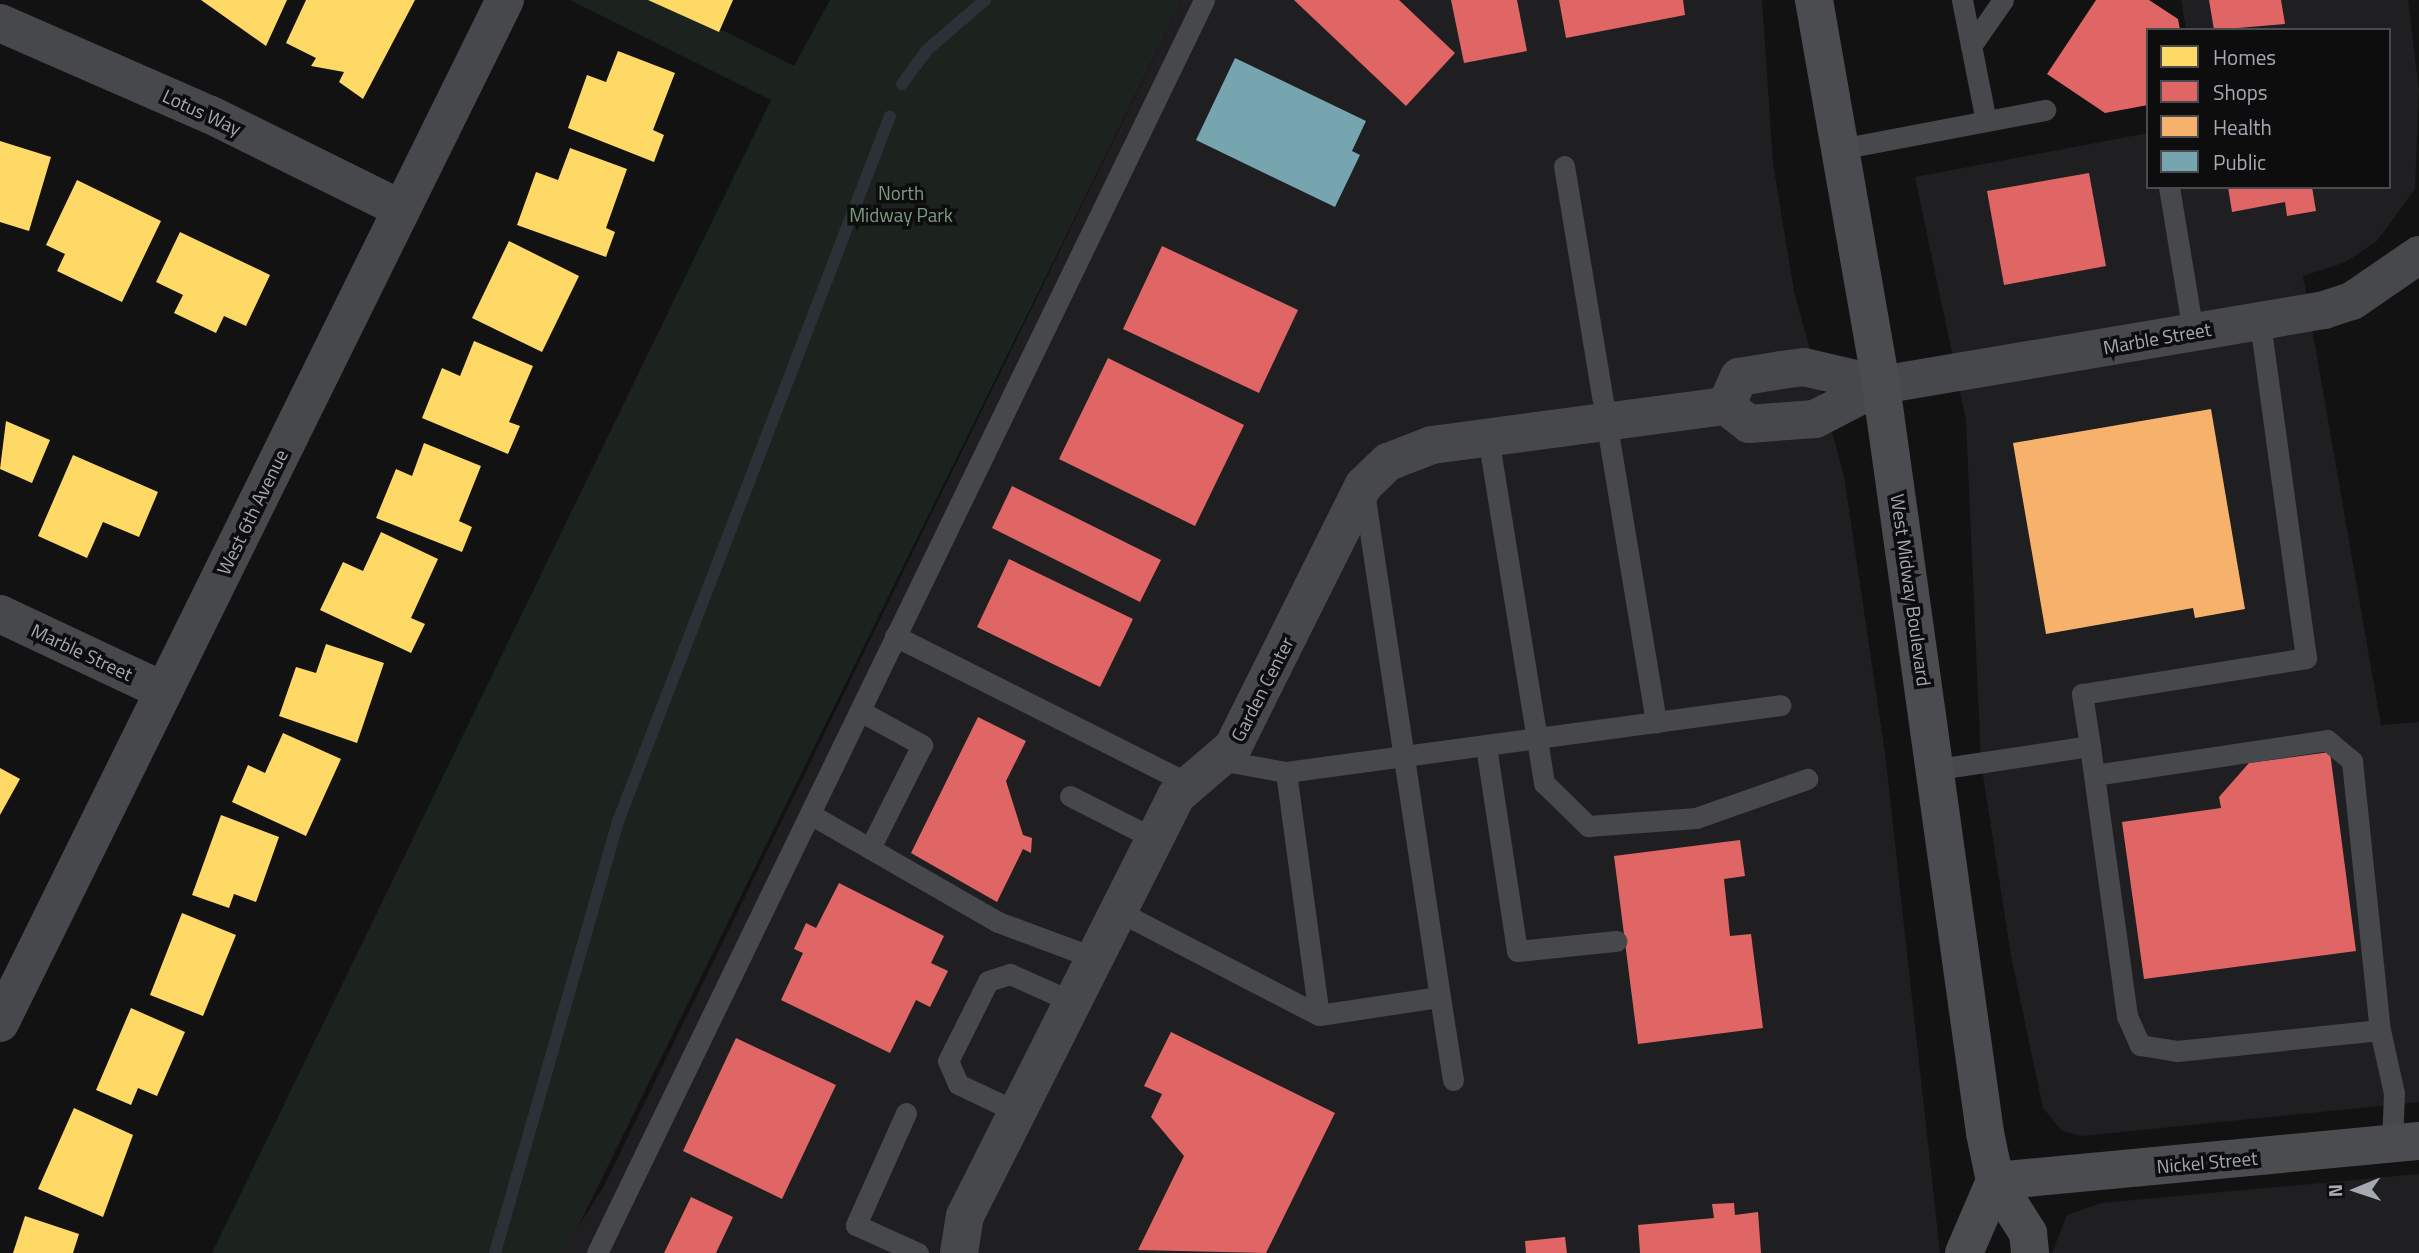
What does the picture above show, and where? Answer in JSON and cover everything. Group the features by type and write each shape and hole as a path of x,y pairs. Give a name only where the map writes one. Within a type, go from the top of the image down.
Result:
{"main road":[{"name":"West Midway Boulevard","path":"1814,0 1881,384 1995,1181 2028,1233 2030,1253"},
{"name":"Nickel Street","path":"1995,1181 2406,1143"},
{"path":"1964,1253 1995,1181"}],"street":[{"name":"West 6th Avenue","path":"0,1024 505,0"},
{"name":"Lotus Way","path":"0,23 211,115 401,209"},
{"name":"Marble Street","path":"1881,384 2260,321 2352,301 2419,255"},
{"path":"1804,367 1881,384 1815,419 1749,424 1726,406 1739,377 1781,370 1804,367"},
{"name":"Garden Center","path":"959,1253 965,1216 1155,839 1187,783 1233,747 1363,486 1400,454 1488,438 1726,406"},
{"name":"Marble Street","path":"0,614 164,691"}],"lane":[{"path":"597,1253 1204,0"},
{"path":"1962,0 1986,121"},
{"path":"1971,46 2003,0"},
{"path":"1840,149 2045,110"},
{"path":"1564,166 1603,422 1656,722"},
{"path":"2169,189 2193,332"},
{"path":"2260,321 2306,659 2082,694 2127,1016 2140,1045 2177,1051 2380,1030"},
{"path":"1488,438 1534,739 1544,783 1588,826 1696,818 1807,779"},
{"path":"1363,486 1453,1080"},
{"path":"895,636 1187,783"},
{"path":"1219,760 1286,772 1780,705"},
{"path":"860,710 922,745 870,848"},
{"path":"2094,775 2327,740 2352,761 2380,1030 2406,1143"},
{"path":"1486,746 1517,951 1616,941"},
{"path":"1938,769 2090,746"},
{"path":"1286,772 1319,1015"},
{"path":"1070,796 1155,839"},
{"path":"810,814 998,922 1095,958"},
{"path":"1118,911 1319,1015 1440,997"},
{"path":"1017,1112 958,1084 948,1061 988,981 1010,974 1073,1002"},
{"path":"906,1113 856,1225 918,1253"}],"shaded area":[{"path":"1182,0 1762,0 1773,163 1794,291 1844,476 1885,753 1940,1253 561,1253 603,1188"},
{"path":"2181,0 2408,0 2419,90 2415,189 2377,241 2346,262 2303,276 2381,725 2419,722 2419,1102 2082,1136 2062,1131 2043,1108 2011,956 1981,762 1966,420 1915,177 2146,133 2146,189 2391,189 2391,28 2186,28"},
{"path":"2419,1174 2419,1253 2052,1253 2067,1215 2101,1203"}],"green space":[{"name":"North Midway Park","path":"570,0 662,0 794,66 830,0 1182,0 569,1245 561,1253 212,1253 771,100"}],"building: Homes":[{"path":"201,0 287,0 266,46"},
{"path":"306,0 415,0 363,99 339,82 344,72 311,66 316,58 286,43"},
{"path":"648,0 733,0 719,32"},
{"path":"618,51 675,73 653,130 664,135 654,162 568,128 587,75 606,82"},
{"path":"0,141 51,157 29,231 0,222"},
{"path":"570,148 627,169 606,228 615,232 606,257 517,225 536,172 558,180"},
{"path":"77,180 161,221 122,302 57,271 65,254 46,245"},
{"path":"180,232 270,275 246,326 224,316 216,333 174,313 183,295 156,282"},
{"path":"509,241 579,276 542,352 472,318"},
{"path":"474,341 533,366 509,422 520,426 508,454 422,418 442,368 460,376"},
{"path":"6,421 50,440 32,483 0,469"},
{"path":"424,443 481,466 459,521 472,527 462,552 376,518 396,469 412,476"},
{"path":"73,455 158,492 139,537 103,522 87,558 38,536"},
{"path":"381,532 438,559 411,618 425,624 411,653 320,610 343,562 363,571"},
{"path":"326,644 384,663 357,743 279,716 296,667 316,673"},
{"path":"283,733 341,759 306,836 232,802 248,765 265,773"},
{"path":"0,768 20,779 0,815"},
{"path":"221,815 279,837 256,902 234,894 229,908 192,895"},
{"path":"182,913 236,935 203,1016 150,995"},
{"path":"131,1008 185,1032 157,1096 138,1088 131,1105 96,1090"},
{"path":"74,1108 133,1135 103,1217 38,1189"},
{"path":"25,1216 79,1234 73,1253 13,1253"}],"building: Shops":[{"path":"1294,0 1399,0 1455,53 1406,106"},
{"path":"1451,0 1517,0 1527,51 1464,63"},
{"path":"1559,0 1683,0 1685,15 1566,38"},
{"path":"2096,0 2149,0 2178,19 2180,28 2146,28 2146,105 2105,113 2047,74"},
{"path":"2209,0 2281,0 2285,24 2214,28"},
{"path":"2089,173 2106,266 2004,285 1987,191"},
{"path":"2228,189 2312,189 2316,211 2287,216 2285,202 2232,212"},
{"path":"1162,246 1298,310 1259,393 1123,329"},
{"path":"1108,358 1244,425 1195,526 1059,459"},
{"path":"1012,486 1161,560 1140,602 992,528"},
{"path":"1009,559 1133,619 1100,687 977,627"},
{"path":"978,717 1026,741 1006,781 1023,835 1032,838 1031,853 1023,849 997,902 911,853"},
{"path":"2330,752 2356,951 2144,979 2122,822 2221,808 2219,797 2249,763"},
{"path":"1740,840 1745,876 1724,879 1730,936 1751,934 1763,1028 1638,1044 1614,856"},
{"path":"839,883 944,936 931,963 948,971 930,1007 916,1000 890,1053 781,1000 803,953 794,949 806,923 816,928"},
{"path":"1171,1032 1335,1113 1266,1253 1138,1250 1184,1156 1151,1117 1162,1094 1144,1086"},
{"path":"736,1038 836,1085 782,1199 683,1151"},
{"path":"691,1197 733,1217 716,1253 664,1253"},
{"path":"1734,1203 1735,1215 1758,1212 1761,1253 1640,1253 1638,1225 1714,1218 1712,1204"},
{"path":"1565,1237 1567,1253 1526,1253 1525,1241"}],"building: Health":[{"path":"2211,409 2245,609 2195,618 2193,608 2046,634 2013,443"}],"building: Public":[{"path":"1235,58 1366,121 1352,151 1360,155 1335,207 1196,140"}],"waterway":[{"path":"902,84 927,50 985,0"},
{"path":"495,1253 619,819 890,116"}]}
